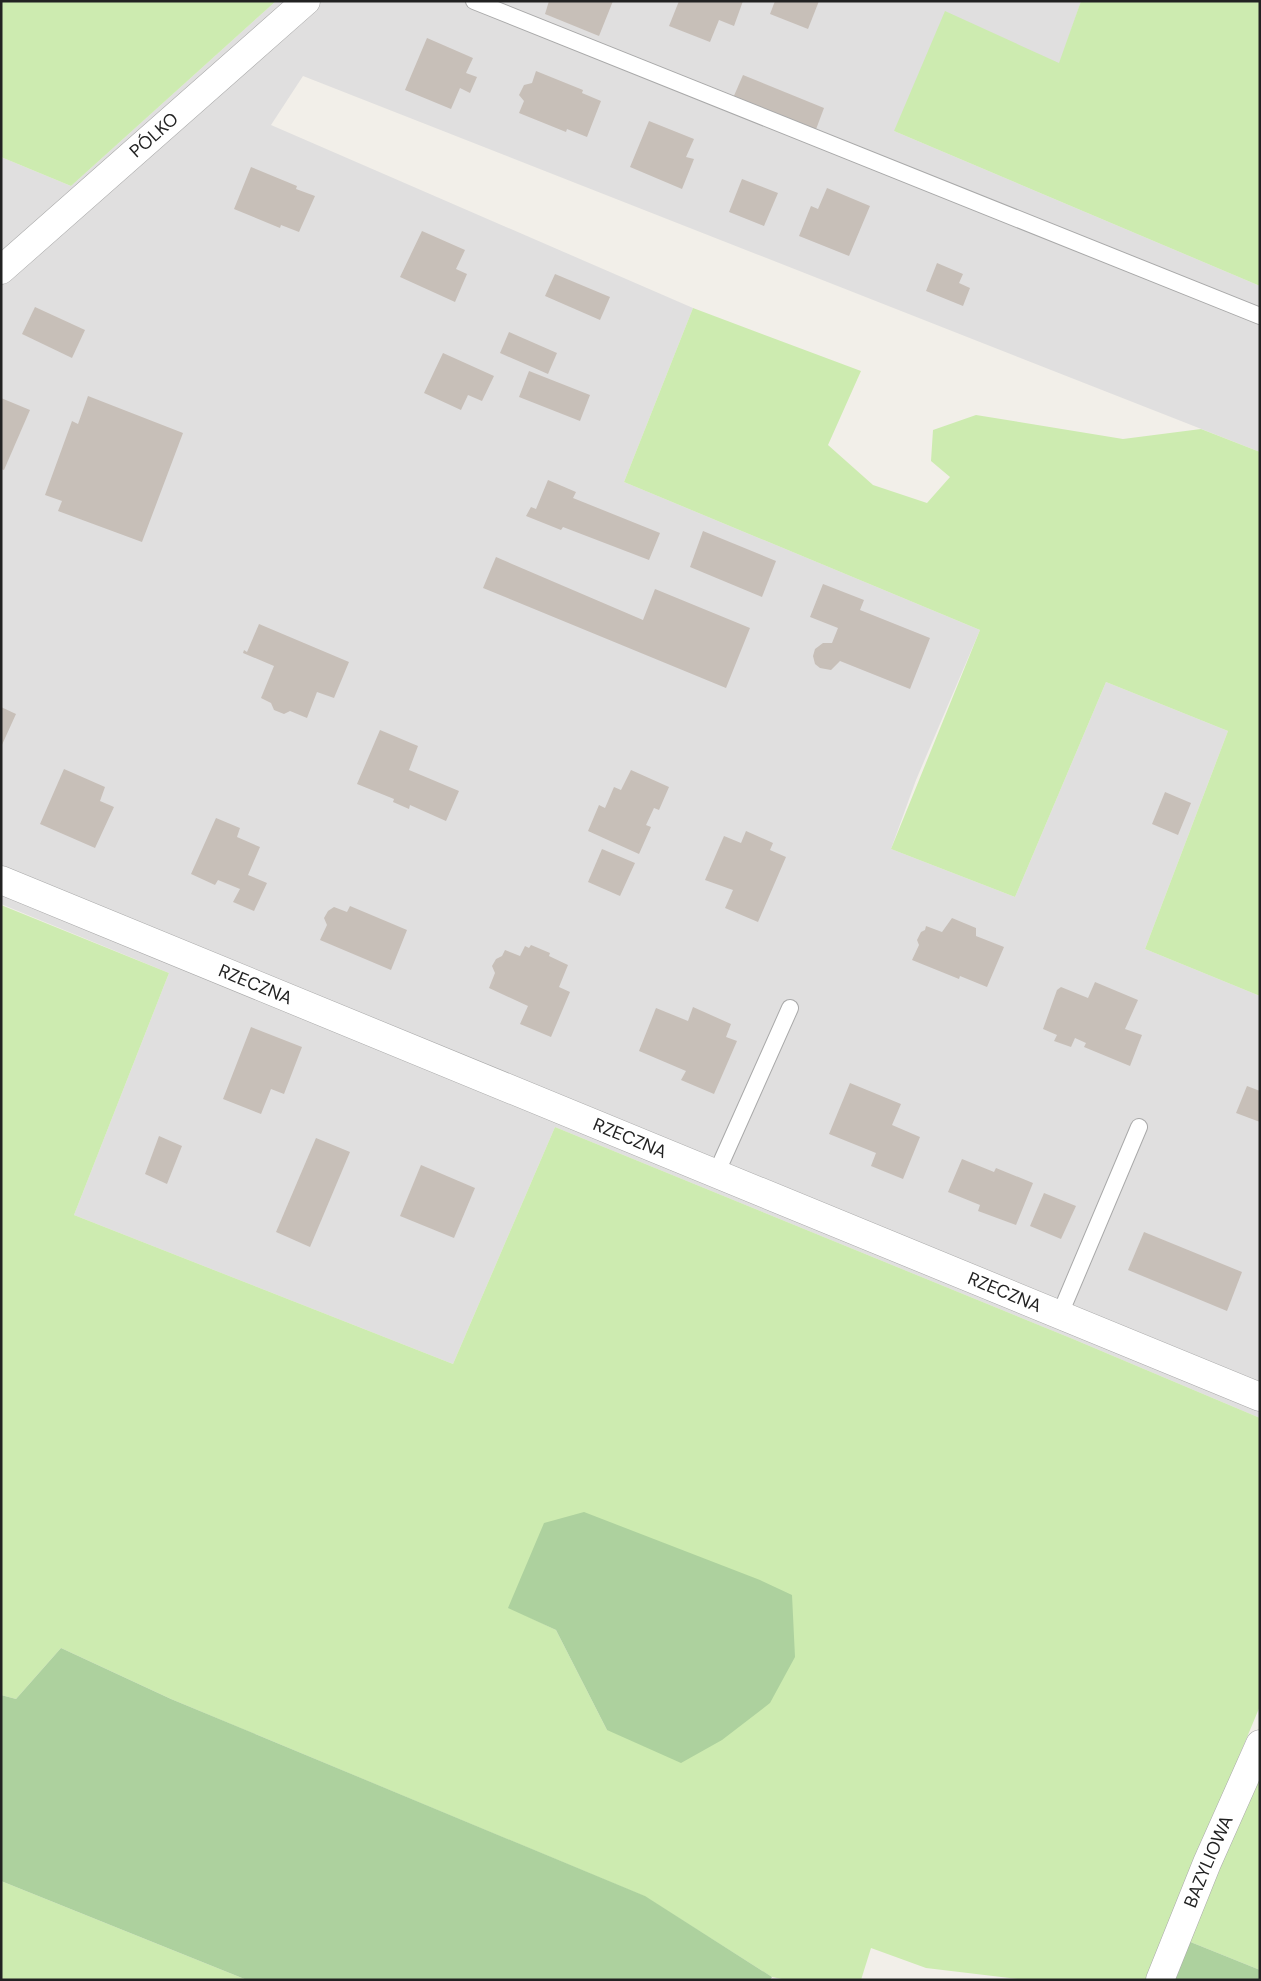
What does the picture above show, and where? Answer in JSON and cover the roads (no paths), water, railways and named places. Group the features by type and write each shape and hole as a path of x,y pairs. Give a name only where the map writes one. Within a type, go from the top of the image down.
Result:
{"street":[{"name":"PÓLKO","path":"1,270 306,1"},
{"name":"RZECZNA","path":"1,880 1260,1397"},
{"name":"BAZYLIOWA","path":"1160,1980 1207,1863 1260,1744"}],"lane":[{"path":"474,1 1260,316"},
{"path":"716,1174 790,1008"},
{"path":"1060,1314 1140,1127"}]}
